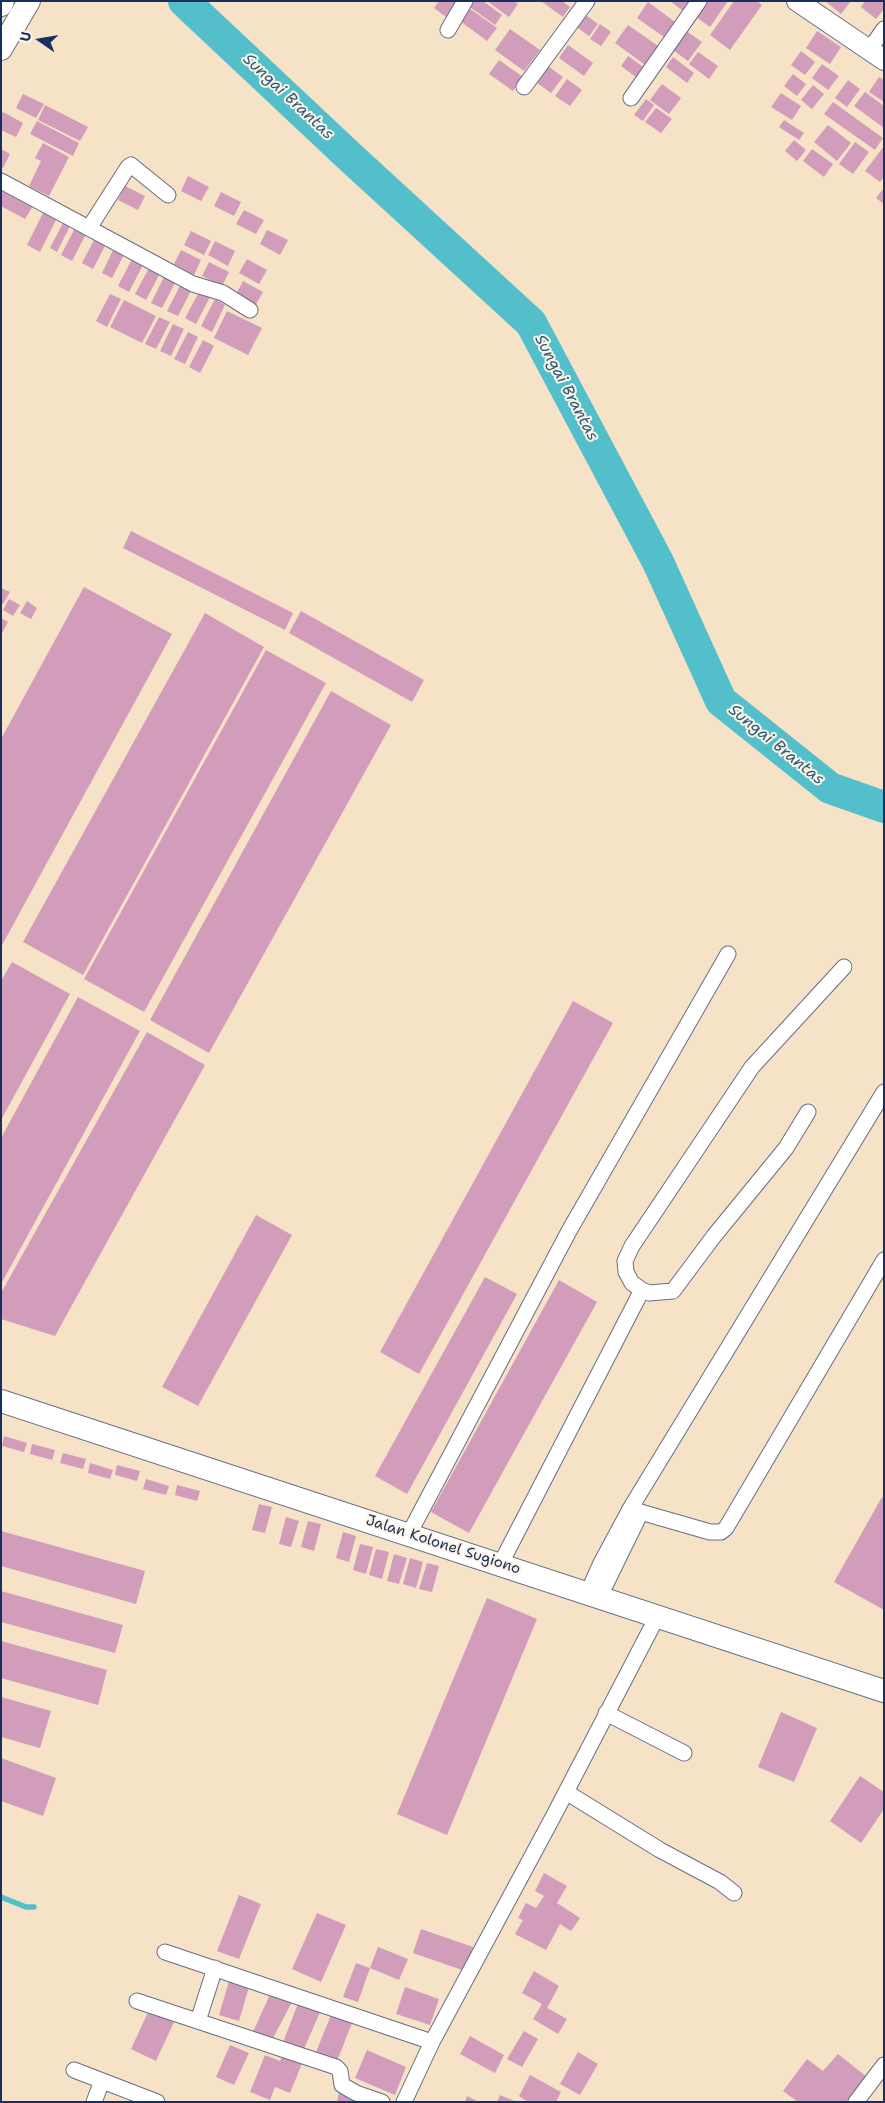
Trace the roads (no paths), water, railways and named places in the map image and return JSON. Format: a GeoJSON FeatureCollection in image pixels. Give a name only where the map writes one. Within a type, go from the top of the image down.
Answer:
{"type":"FeatureCollection","features":[{"type":"Feature","properties":{"kind":"main road"},"geometry":{"type":"LineString","coordinates":[[1,5],[3,1]]}},
{"type":"Feature","properties":{"kind":"main road"},"geometry":{"type":"LineString","coordinates":[[1,48],[29,1]]}},
{"type":"Feature","properties":{"kind":"main road"},"geometry":{"type":"LineString","coordinates":[[797,1],[876,55]]}},
{"type":"Feature","properties":{"kind":"main road","name":"Jalan Kolonel Sugiono"},"geometry":{"type":"LineString","coordinates":[[1,1401],[658,1615],[884,1691]]}},
{"type":"Feature","properties":{"kind":"street"},"geometry":{"type":"LineString","coordinates":[[448,30],[465,1]]}},
{"type":"Feature","properties":{"kind":"street"},"geometry":{"type":"LineString","coordinates":[[524,87],[588,1]]}},
{"type":"Feature","properties":{"kind":"street"},"geometry":{"type":"LineString","coordinates":[[631,98],[698,1]]}},
{"type":"Feature","properties":{"kind":"street"},"geometry":{"type":"LineString","coordinates":[[876,55],[884,29]]}},
{"type":"Feature","properties":{"kind":"street"},"geometry":{"type":"LineString","coordinates":[[89,228],[131,165],[168,195]]}},
{"type":"Feature","properties":{"kind":"street"},"geometry":{"type":"LineString","coordinates":[[1,181],[192,284],[223,294],[250,310]]}},
{"type":"Feature","properties":{"kind":"street"},"geometry":{"type":"LineString","coordinates":[[409,1534],[569,1230],[728,954]]}},
{"type":"Feature","properties":{"kind":"street"},"geometry":{"type":"LineString","coordinates":[[808,1112],[786,1148],[714,1236],[674,1291],[650,1293],[632,1283],[626,1272],[625,1261],[632,1246],[752,1066],[844,967]]}},
{"type":"Feature","properties":{"kind":"street"},"geometry":{"type":"LineString","coordinates":[[594,1594],[636,1510],[884,1092]]}},
{"type":"Feature","properties":{"kind":"street"},"geometry":{"type":"LineString","coordinates":[[636,1510],[710,1532],[721,1532],[726,1528],[884,1260]]}},
{"type":"Feature","properties":{"kind":"street"},"geometry":{"type":"LineString","coordinates":[[500,1565],[642,1290]]}},
{"type":"Feature","properties":{"kind":"street"},"geometry":{"type":"LineString","coordinates":[[404,2102],[432,2042],[658,1615]]}},
{"type":"Feature","properties":{"kind":"street"},"geometry":{"type":"LineString","coordinates":[[606,1713],[684,1753]]}},
{"type":"Feature","properties":{"kind":"street"},"geometry":{"type":"LineString","coordinates":[[566,1792],[660,1850],[720,1882],[734,1893]]}},
{"type":"Feature","properties":{"kind":"street"},"geometry":{"type":"LineString","coordinates":[[165,1952],[432,2042]]}},
{"type":"Feature","properties":{"kind":"street"},"geometry":{"type":"LineString","coordinates":[[198,2021],[215,1968]]}},
{"type":"Feature","properties":{"kind":"street"},"geometry":{"type":"LineString","coordinates":[[137,2001],[336,2066],[340,2071],[342,2085],[356,2093],[382,2102]]}},
{"type":"Feature","properties":{"kind":"street"},"geometry":{"type":"LineString","coordinates":[[861,2100],[884,2065]]}},
{"type":"Feature","properties":{"kind":"street"},"geometry":{"type":"LineString","coordinates":[[74,2070],[157,2102]]}},
{"type":"Feature","properties":{"kind":"street"},"geometry":{"type":"LineString","coordinates":[[94,2102],[102,2081]]}},
{"type":"Feature","properties":{"kind":"waterway","name":"Sungai Brantas"},"geometry":{"type":"LineString","coordinates":[[184,1],[531,323],[658,562],[721,701],[830,788],[884,807]]}},
{"type":"Feature","properties":{"kind":"waterway"},"geometry":{"type":"LineString","coordinates":[[1,1897],[26,1907],[34,1907]]}}]}
